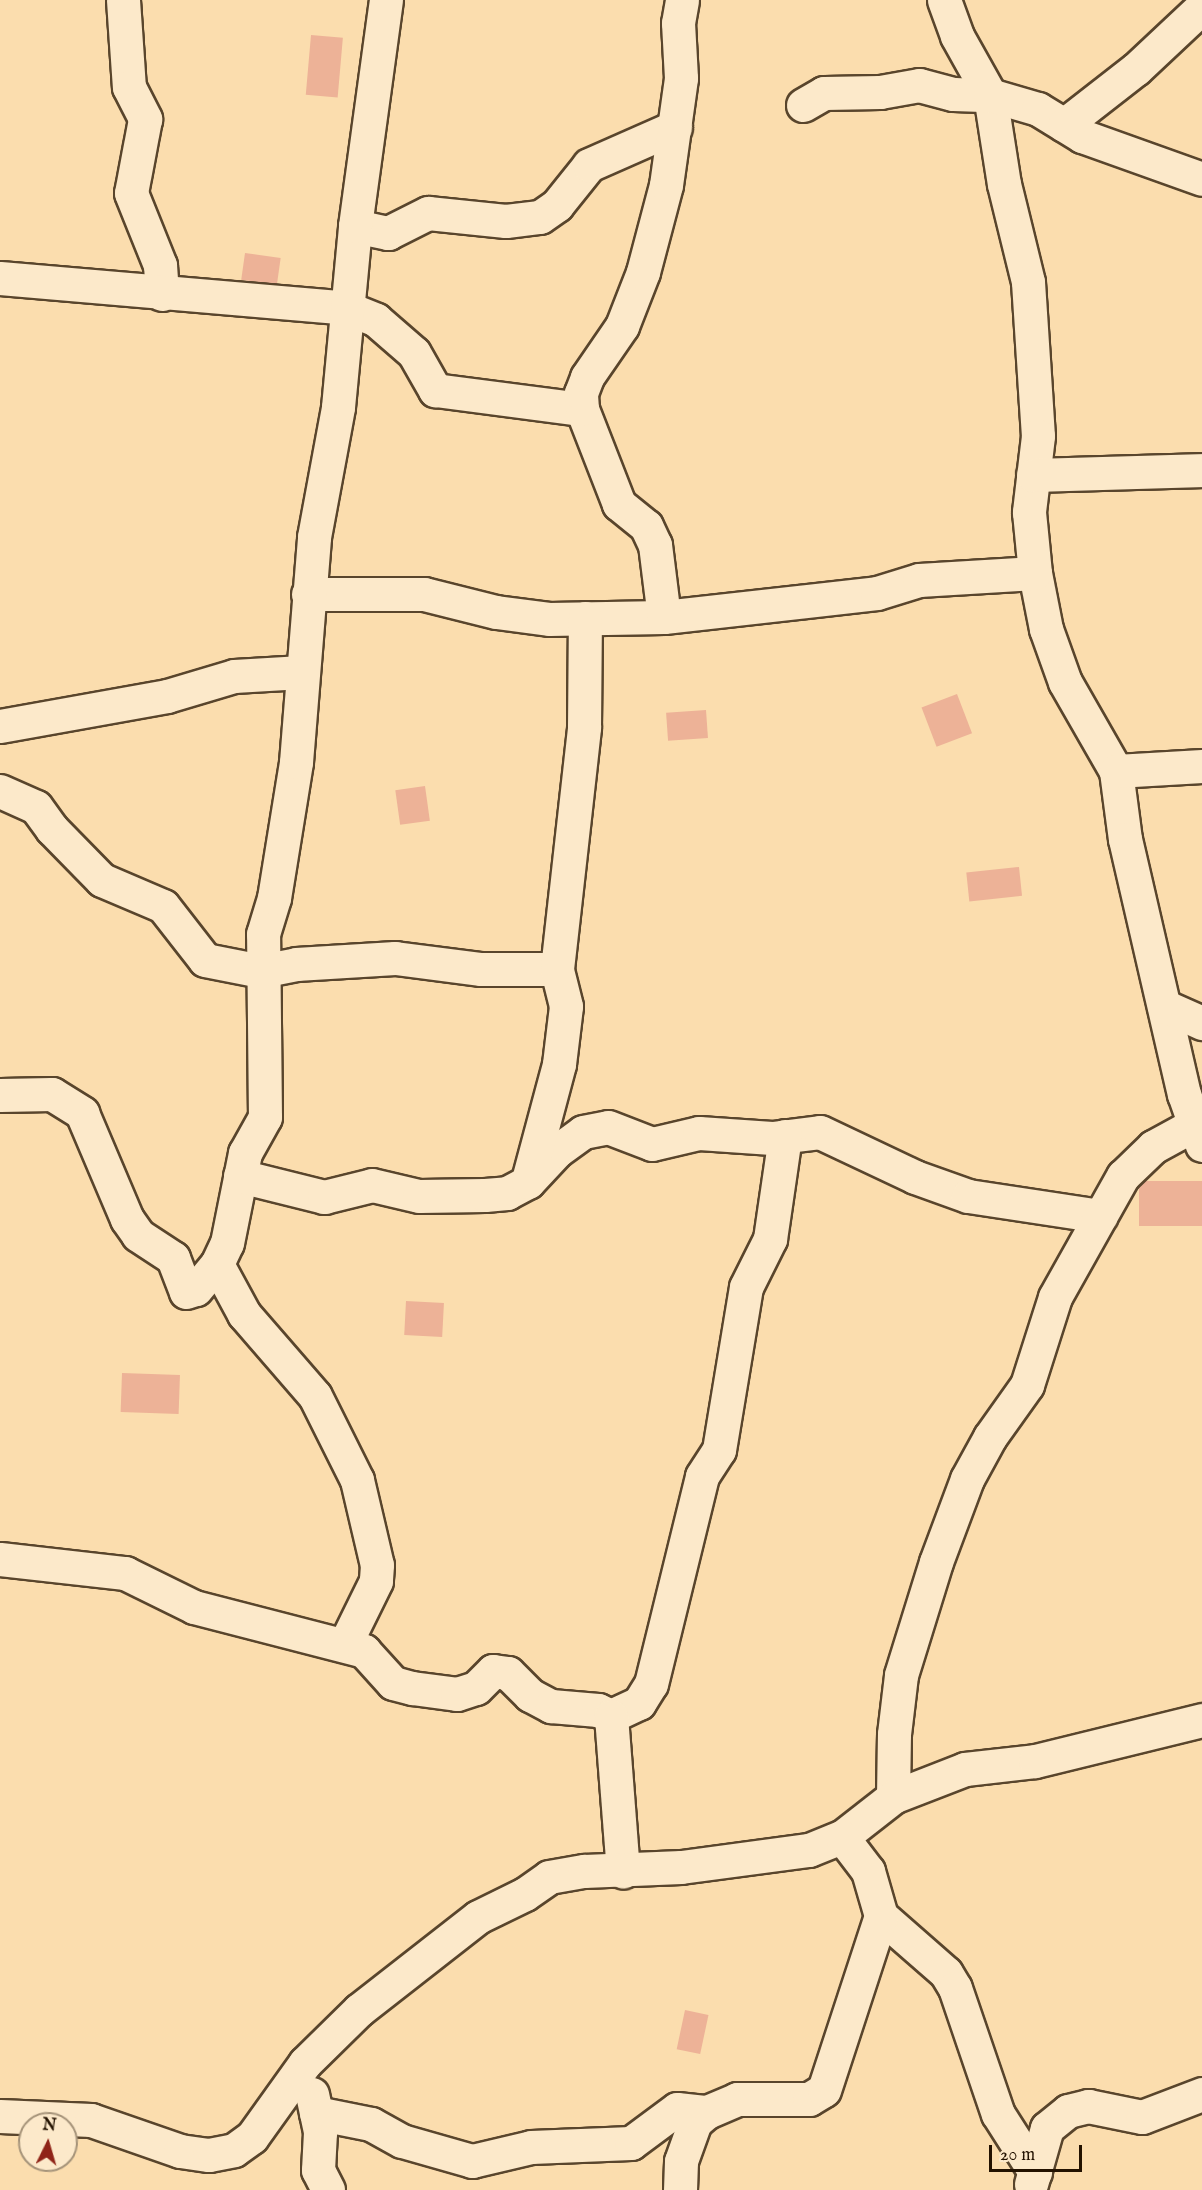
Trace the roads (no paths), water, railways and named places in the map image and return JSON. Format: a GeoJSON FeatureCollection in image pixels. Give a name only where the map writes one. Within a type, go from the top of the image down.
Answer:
{"type":"FeatureCollection","features":[{"type":"Feature","properties":{"kind":"street"},"geometry":{"type":"LineString","coordinates":[[123,0],[129,87],[146,119],[131,193],[160,265],[162,294]]}},
{"type":"Feature","properties":{"kind":"street"},"geometry":{"type":"LineString","coordinates":[[0,1095],[52,1094],[82,1113],[127,1219],[138,1235],[173,1258],[186,1292],[196,1289],[217,1264],[227,1243],[244,1153],[265,1117],[261,971],[263,934],[274,898],[296,762],[302,672],[309,630],[308,594],[314,537],[338,407],[355,226],[387,0]]}},
{"type":"Feature","properties":{"kind":"street"},"geometry":{"type":"LineString","coordinates":[[664,617],[655,545],[646,526],[619,504],[582,409],[587,377],[622,326],[643,272],[666,185],[681,78],[678,23],[681,0]]}},
{"type":"Feature","properties":{"kind":"street"},"geometry":{"type":"LineString","coordinates":[[893,1797],[901,1675],[936,1562],[967,1479],[984,1446],[1027,1385],[1055,1297],[1123,1176],[1153,1147],[1196,1112],[1164,1006],[1125,839],[1116,771],[1065,682],[1046,629],[1035,573],[1029,512],[1038,436],[1028,282],[1004,184],[990,95],[957,36],[944,0]]}},
{"type":"Feature","properties":{"kind":"street"},"geometry":{"type":"LineString","coordinates":[[957,36],[967,0]]}},
{"type":"Feature","properties":{"kind":"street"},"geometry":{"type":"LineString","coordinates":[[1064,125],[1136,69],[1202,7]]}},
{"type":"Feature","properties":{"kind":"street"},"geometry":{"type":"LineString","coordinates":[[803,105],[824,93],[880,92],[919,85],[953,94],[990,95],[1038,109],[1064,125],[1115,149],[1202,180]]}},
{"type":"Feature","properties":{"kind":"street"},"geometry":{"type":"LineString","coordinates":[[355,226],[387,233],[428,213],[506,221],[540,217],[557,205],[588,165],[675,127]]}},
{"type":"Feature","properties":{"kind":"street"},"geometry":{"type":"LineString","coordinates":[[0,278],[162,294],[347,308],[376,320],[414,353],[435,390],[582,409]]}},
{"type":"Feature","properties":{"kind":"street"},"geometry":{"type":"LineString","coordinates":[[1033,475],[1202,470]]}},
{"type":"Feature","properties":{"kind":"street"},"geometry":{"type":"LineString","coordinates":[[308,594],[424,594],[496,612],[549,619],[664,617],[877,592],[919,580],[1035,573]]}},
{"type":"Feature","properties":{"kind":"street"},"geometry":{"type":"LineString","coordinates":[[528,1182],[559,1064],[566,1006],[557,969],[584,727],[585,618]]}},
{"type":"Feature","properties":{"kind":"street"},"geometry":{"type":"LineString","coordinates":[[0,726],[167,696],[234,676],[302,672]]}},
{"type":"Feature","properties":{"kind":"street"},"geometry":{"type":"LineString","coordinates":[[1116,771],[1202,766]]}},
{"type":"Feature","properties":{"kind":"street"},"geometry":{"type":"LineString","coordinates":[[0,791],[36,807],[52,829],[102,880],[163,906],[205,960],[261,971],[325,961],[395,958],[481,969],[557,969]]}},
{"type":"Feature","properties":{"kind":"street"},"geometry":{"type":"LineString","coordinates":[[1164,1006],[1202,1023]]}},
{"type":"Feature","properties":{"kind":"street"},"geometry":{"type":"LineString","coordinates":[[240,1176],[324,1197],[372,1185],[419,1196],[496,1194],[507,1193],[528,1182],[557,1151],[583,1132],[608,1127],[652,1144],[699,1133],[785,1137],[820,1132],[915,1178],[968,1196],[1100,1216]]}},
{"type":"Feature","properties":{"kind":"street"},"geometry":{"type":"LineString","coordinates":[[0,1559],[125,1573],[194,1607],[345,1644],[364,1651],[393,1683],[412,1688],[457,1694],[476,1688],[493,1671],[508,1673],[530,1695],[551,1707],[598,1710],[611,1716],[639,1703],[651,1684],[702,1476],[719,1450],[746,1287],[770,1239],[785,1137]]}},
{"type":"Feature","properties":{"kind":"street"},"geometry":{"type":"LineString","coordinates":[[217,1264],[244,1314],[315,1396],[357,1480],[377,1573],[345,1644]]}},
{"type":"Feature","properties":{"kind":"street"},"geometry":{"type":"LineString","coordinates":[[611,1716],[622,1872]]}},
{"type":"Feature","properties":{"kind":"street"},"geometry":{"type":"LineString","coordinates":[[0,2116],[91,2120],[180,2151],[209,2155],[234,2150],[252,2137],[305,2063],[359,2010],[478,1917],[525,1894],[549,1877],[584,1871],[622,1872],[752,1859],[809,1850],[842,1837],[893,1797],[965,1769],[1035,1761],[1202,1720]]}},
{"type":"Feature","properties":{"kind":"street"},"geometry":{"type":"LineString","coordinates":[[842,1837],[868,1871],[881,1916],[946,1973],[955,1988],[994,2103],[1032,2181]]}},
{"type":"Feature","properties":{"kind":"street"},"geometry":{"type":"LineString","coordinates":[[680,2190],[681,2161],[695,2122],[707,2112],[737,2099],[809,2099],[824,2090],[881,1916]]}},
{"type":"Feature","properties":{"kind":"street"},"geometry":{"type":"LineString","coordinates":[[305,2063],[320,2132],[318,2170],[328,2190]]}},
{"type":"Feature","properties":{"kind":"street"},"geometry":{"type":"LineString","coordinates":[[1032,2181],[1047,2128],[1068,2111],[1088,2106],[1142,2117],[1202,2094]]}},
{"type":"Feature","properties":{"kind":"street"},"geometry":{"type":"LineString","coordinates":[[316,2113],[371,2124],[402,2142],[472,2161],[531,2147],[631,2143],[677,2109],[707,2112]]}}]}
